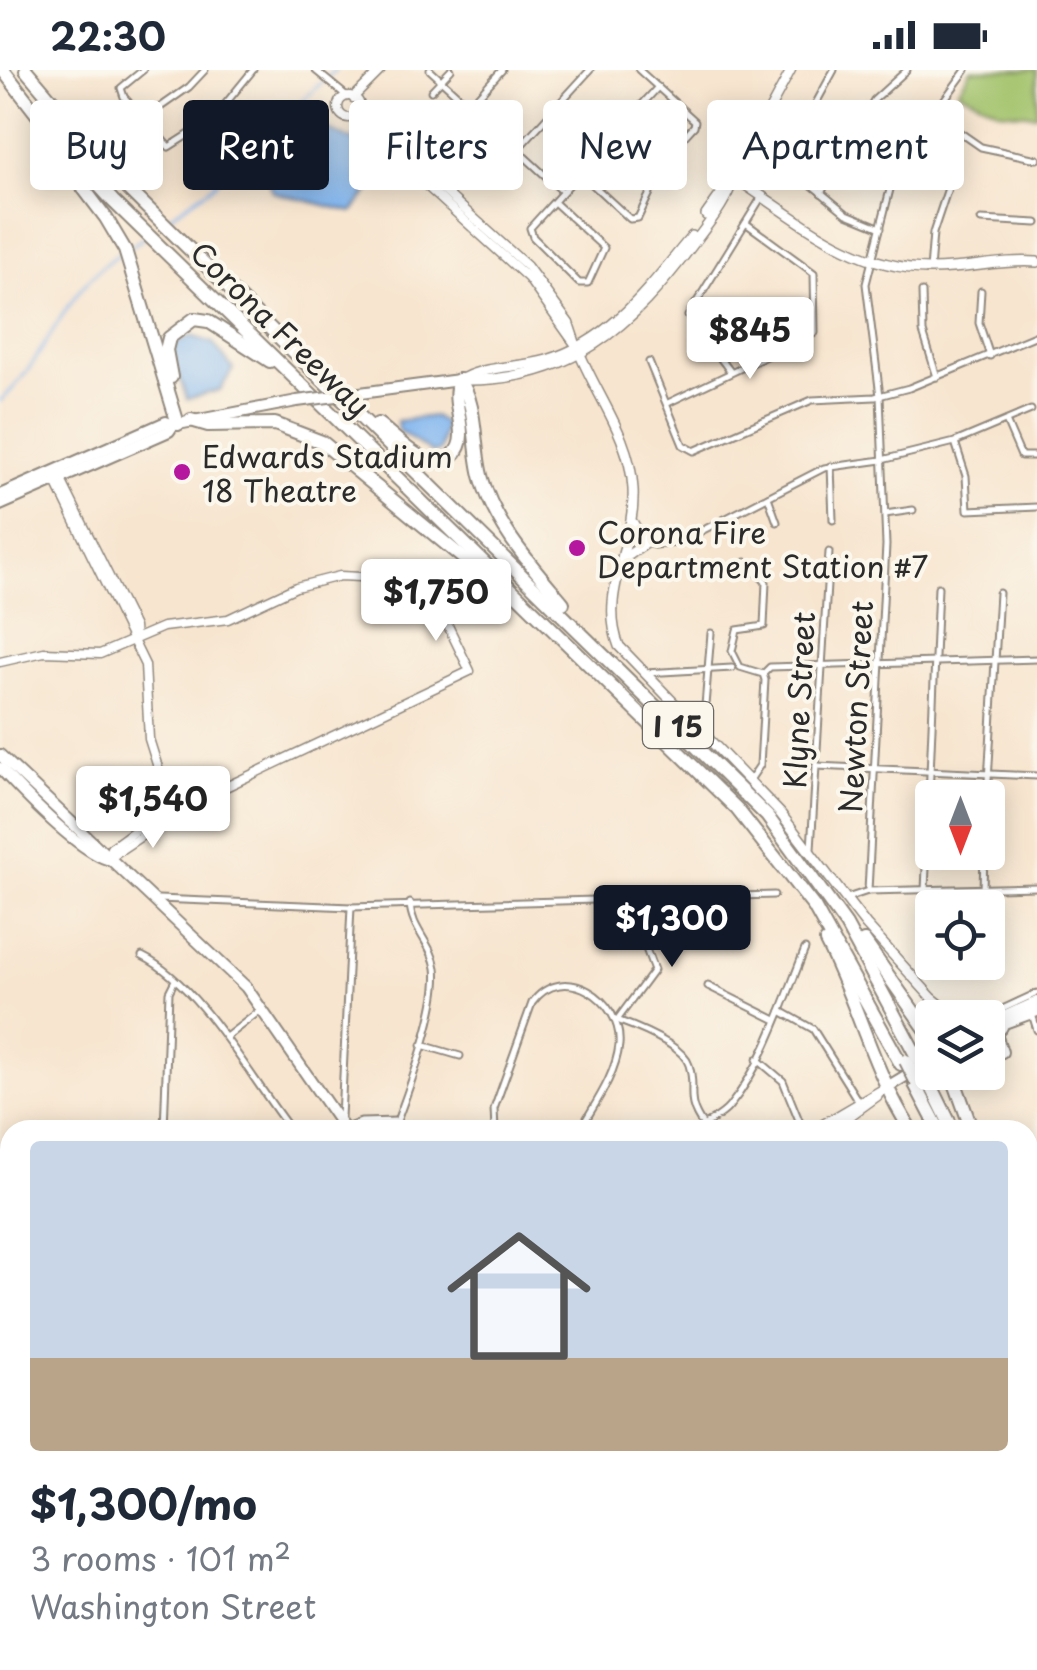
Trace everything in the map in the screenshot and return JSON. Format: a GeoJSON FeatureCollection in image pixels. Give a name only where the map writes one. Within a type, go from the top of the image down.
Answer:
{"type":"FeatureCollection","features":[{"type":"Feature","properties":{"kind":"highway","name":"Corona Freeway"},"geometry":{"type":"LineString","coordinates":[[26,70],[87,146],[154,215],[738,784],[811,872],[876,976],[907,1060]]}},
{"type":"Feature","properties":{"kind":"highway","name":"Corona Freeway"},"geometry":{"type":"LineString","coordinates":[[6,74],[86,172],[737,809],[826,926],[907,1060],[937,1120]]}},
{"type":"Feature","properties":{"kind":"highway"},"geometry":{"type":"LineString","coordinates":[[6,74],[118,238],[181,423]]}},
{"type":"Feature","properties":{"kind":"highway"},"geometry":{"type":"LineString","coordinates":[[182,266],[218,295],[741,805],[830,920],[907,1060]]}},
{"type":"Feature","properties":{"kind":"highway"},"geometry":{"type":"LineString","coordinates":[[181,423],[166,350],[174,330],[194,320],[208,321],[228,333],[308,390]]}},
{"type":"Feature","properties":{"kind":"highway"},"geometry":{"type":"LineString","coordinates":[[308,365],[420,456],[435,462],[450,457],[460,443],[454,392],[459,380],[466,388],[473,442],[492,505],[508,534],[582,623],[588,636]]}},
{"type":"Feature","properties":{"kind":"highway"},"geometry":{"type":"LineString","coordinates":[[181,423],[275,424],[322,442],[568,644]]}},
{"type":"Feature","properties":{"kind":"highway"},"geometry":{"type":"LineString","coordinates":[[488,540],[770,830],[854,948],[907,1060]]}},
{"type":"Feature","properties":{"kind":"highway"},"geometry":{"type":"LineString","coordinates":[[811,872],[821,878],[915,1013]]}},
{"type":"Feature","properties":{"kind":"highway"},"geometry":{"type":"LineString","coordinates":[[804,894],[853,994],[884,1089],[904,1120]]}},
{"type":"Feature","properties":{"kind":"highway"},"geometry":{"type":"LineString","coordinates":[[958,1090],[968,1120]]}},
{"type":"Feature","properties":{"kind":"main road"},"geometry":{"type":"LineString","coordinates":[[0,495],[56,477],[181,423],[297,401],[538,371],[579,351],[621,319],[695,232],[724,190]]}},
{"type":"Feature","properties":{"kind":"main road"},"geometry":{"type":"LineString","coordinates":[[754,190],[826,240],[872,261],[930,270],[1037,262]]}},
{"type":"Feature","properties":{"kind":"main road"},"geometry":{"type":"LineString","coordinates":[[579,351],[616,422],[627,454],[630,540],[612,590],[613,625],[619,646],[641,673],[750,780],[934,1000]]}},
{"type":"Feature","properties":{"kind":"main road"},"geometry":{"type":"LineString","coordinates":[[0,505],[56,477]]}},
{"type":"Feature","properties":{"kind":"main road"},"geometry":{"type":"LineString","coordinates":[[626,557],[646,544],[632,520]]}},
{"type":"Feature","properties":{"kind":"main road"},"geometry":{"type":"LineString","coordinates":[[0,755],[107,859],[204,945],[264,1008],[339,1120]]}},
{"type":"Feature","properties":{"kind":"main road"},"geometry":{"type":"LineString","coordinates":[[0,768],[95,855],[107,859]]}},
{"type":"Feature","properties":{"kind":"main road"},"geometry":{"type":"LineString","coordinates":[[1005,1025],[1035,1006]]}},
{"type":"Feature","properties":{"kind":"main road"},"geometry":{"type":"LineString","coordinates":[[1005,1017],[1035,1006]]}},
{"type":"Feature","properties":{"kind":"main road"},"geometry":{"type":"LineString","coordinates":[[843,1120],[915,1070]]}},
{"type":"Feature","properties":{"kind":"main road"},"geometry":{"type":"LineString","coordinates":[[829,1120],[858,1100],[884,1089]]}},
{"type":"Feature","properties":{"kind":"street"},"geometry":{"type":"LineString","coordinates":[[129,100],[121,88],[143,70]]}},
{"type":"Feature","properties":{"kind":"street"},"geometry":{"type":"LineString","coordinates":[[163,105],[205,70]]}},
{"type":"Feature","properties":{"kind":"street"},"geometry":{"type":"LineString","coordinates":[[163,140],[169,146],[212,119],[253,70]]}},
{"type":"Feature","properties":{"kind":"street"},"geometry":{"type":"LineString","coordinates":[[316,70],[349,102]]}},
{"type":"Feature","properties":{"kind":"street"},"geometry":{"type":"LineString","coordinates":[[349,113],[341,115],[347,99],[382,70]]}},
{"type":"Feature","properties":{"kind":"street"},"geometry":{"type":"LineString","coordinates":[[430,70],[463,100]]}},
{"type":"Feature","properties":{"kind":"street"},"geometry":{"type":"LineString","coordinates":[[431,92],[451,70]]}},
{"type":"Feature","properties":{"kind":"street"},"geometry":{"type":"LineString","coordinates":[[474,100],[502,70]]}},
{"type":"Feature","properties":{"kind":"street"},"geometry":{"type":"LineString","coordinates":[[523,143],[590,70]]}},
{"type":"Feature","properties":{"kind":"street"},"geometry":{"type":"LineString","coordinates":[[638,70],[672,100]]}},
{"type":"Feature","properties":{"kind":"street"},"geometry":{"type":"LineString","coordinates":[[775,100],[791,70]]}},
{"type":"Feature","properties":{"kind":"street"},"geometry":{"type":"LineString","coordinates":[[834,70],[784,162],[848,214],[881,228]]}},
{"type":"Feature","properties":{"kind":"street","name":"Newton Street"},"geometry":{"type":"LineString","coordinates":[[945,100],[966,70]]}},
{"type":"Feature","properties":{"kind":"street"},"geometry":{"type":"LineString","coordinates":[[821,193],[874,100],[904,71]]}},
{"type":"Feature","properties":{"kind":"street"},"geometry":{"type":"LineString","coordinates":[[362,100],[369,84]]}},
{"type":"Feature","properties":{"kind":"street"},"geometry":{"type":"LineString","coordinates":[[646,100],[658,87]]}},
{"type":"Feature","properties":{"kind":"street"},"geometry":{"type":"LineString","coordinates":[[687,114],[695,121],[687,133]]}},
{"type":"Feature","properties":{"kind":"street"},"geometry":{"type":"LineString","coordinates":[[964,135],[981,147],[1037,159]]}},
{"type":"Feature","properties":{"kind":"street"},"geometry":{"type":"LineString","coordinates":[[523,155],[562,191],[530,228],[533,237],[585,284],[605,252],[554,202]]}},
{"type":"Feature","properties":{"kind":"street"},"geometry":{"type":"LineString","coordinates":[[437,190],[528,278],[579,351]]}},
{"type":"Feature","properties":{"kind":"street"},"geometry":{"type":"LineString","coordinates":[[443,190],[527,266],[570,323],[579,351]]}},
{"type":"Feature","properties":{"kind":"street"},"geometry":{"type":"LineString","coordinates":[[598,190],[630,219],[638,218],[649,190]]}},
{"type":"Feature","properties":{"kind":"street","name":"Newton Street"},"geometry":{"type":"LineString","coordinates":[[868,891],[885,514],[880,396],[865,304],[890,190]]}},
{"type":"Feature","properties":{"kind":"street"},"geometry":{"type":"LineString","coordinates":[[930,270],[933,232],[947,190]]}},
{"type":"Feature","properties":{"kind":"street"},"geometry":{"type":"LineString","coordinates":[[730,372],[688,316],[763,196]]}},
{"type":"Feature","properties":{"kind":"street"},"geometry":{"type":"LineString","coordinates":[[981,220],[1037,223]]}},
{"type":"Feature","properties":{"kind":"street"},"geometry":{"type":"LineString","coordinates":[[668,404],[815,333],[814,273],[746,224]]}},
{"type":"Feature","properties":{"kind":"street"},"geometry":{"type":"LineString","coordinates":[[981,291],[979,323],[990,356]]}},
{"type":"Feature","properties":{"kind":"street"},"geometry":{"type":"LineString","coordinates":[[922,292],[923,332],[938,377]]}},
{"type":"Feature","properties":{"kind":"street"},"geometry":{"type":"LineString","coordinates":[[758,308],[774,350]]}},
{"type":"Feature","properties":{"kind":"street"},"geometry":{"type":"LineString","coordinates":[[649,362],[688,450],[812,400],[880,396],[938,377],[1037,335]]}},
{"type":"Feature","properties":{"kind":"street"},"geometry":{"type":"LineString","coordinates":[[630,540],[678,543],[831,466],[882,460],[955,442],[1031,410]]}},
{"type":"Feature","properties":{"kind":"street"},"geometry":{"type":"LineString","coordinates":[[1006,422],[1020,456],[1037,456]]}},
{"type":"Feature","properties":{"kind":"street"},"geometry":{"type":"LineString","coordinates":[[955,442],[966,476],[968,510],[1037,507]]}},
{"type":"Feature","properties":{"kind":"street"},"geometry":{"type":"LineString","coordinates":[[831,466],[833,520]]}},
{"type":"Feature","properties":{"kind":"street"},"geometry":{"type":"LineString","coordinates":[[56,477],[133,625],[148,680],[147,721],[155,769],[173,815]]}},
{"type":"Feature","properties":{"kind":"street"},"geometry":{"type":"LineString","coordinates":[[768,496],[777,522]]}},
{"type":"Feature","properties":{"kind":"street"},"geometry":{"type":"LineString","coordinates":[[885,514],[913,510]]}},
{"type":"Feature","properties":{"kind":"street","name":"Klyne Street"},"geometry":{"type":"LineString","coordinates":[[810,852],[829,552]]}},
{"type":"Feature","properties":{"kind":"street"},"geometry":{"type":"LineString","coordinates":[[746,562],[766,582],[766,616],[764,626],[737,630],[732,651],[740,667],[762,674]]}},
{"type":"Feature","properties":{"kind":"street"},"geometry":{"type":"LineString","coordinates":[[0,662],[44,652],[100,654],[167,626],[228,619],[318,580],[351,574],[386,576],[416,584],[432,596],[470,670],[122,839],[107,859]]}},
{"type":"Feature","properties":{"kind":"street"},"geometry":{"type":"LineString","coordinates":[[925,890],[938,587]]}},
{"type":"Feature","properties":{"kind":"street"},"geometry":{"type":"LineString","coordinates":[[988,780],[998,593]]}},
{"type":"Feature","properties":{"kind":"street"},"geometry":{"type":"LineString","coordinates":[[703,733],[710,633]]}},
{"type":"Feature","properties":{"kind":"street"},"geometry":{"type":"LineString","coordinates":[[750,780],[760,761],[762,674],[770,667],[1037,658]]}},
{"type":"Feature","properties":{"kind":"street"},"geometry":{"type":"LineString","coordinates":[[641,673],[732,668]]}},
{"type":"Feature","properties":{"kind":"street"},"geometry":{"type":"LineString","coordinates":[[816,766],[1037,776]]}},
{"type":"Feature","properties":{"kind":"street"},"geometry":{"type":"LineString","coordinates":[[983,870],[982,890],[1037,887]]}},
{"type":"Feature","properties":{"kind":"street"},"geometry":{"type":"LineString","coordinates":[[846,899],[868,891],[915,890]]}},
{"type":"Feature","properties":{"kind":"street"},"geometry":{"type":"LineString","coordinates":[[150,899],[350,906],[774,895]]}},
{"type":"Feature","properties":{"kind":"street"},"geometry":{"type":"LineString","coordinates":[[585,1120],[616,1060],[617,1020],[654,970],[640,933],[638,897]]}},
{"type":"Feature","properties":{"kind":"street"},"geometry":{"type":"LineString","coordinates":[[397,1120],[422,1045],[436,964],[413,922],[410,902]]}},
{"type":"Feature","properties":{"kind":"street"},"geometry":{"type":"LineString","coordinates":[[344,1120],[350,906]]}},
{"type":"Feature","properties":{"kind":"street"},"geometry":{"type":"LineString","coordinates":[[715,1120],[728,1108],[756,1059],[805,949]]}},
{"type":"Feature","properties":{"kind":"street"},"geometry":{"type":"LineString","coordinates":[[142,956],[174,982],[226,1037],[283,1120]]}},
{"type":"Feature","properties":{"kind":"street"},"geometry":{"type":"LineString","coordinates":[[164,1120],[170,992],[174,982]]}},
{"type":"Feature","properties":{"kind":"street"},"geometry":{"type":"LineString","coordinates":[[494,1120],[494,1109],[540,992],[557,983],[578,986],[602,999],[617,1020],[682,1053],[690,1066],[690,1107],[697,1120]]}},
{"type":"Feature","properties":{"kind":"street"},"geometry":{"type":"LineString","coordinates":[[708,986],[776,1020]]}},
{"type":"Feature","properties":{"kind":"street"},"geometry":{"type":"LineString","coordinates":[[1005,1010],[1035,1006],[1037,1030]]}},
{"type":"Feature","properties":{"kind":"street"},"geometry":{"type":"LineString","coordinates":[[226,1037],[264,1008]]}},
{"type":"Feature","properties":{"kind":"street"},"geometry":{"type":"LineString","coordinates":[[780,1011],[813,1028],[858,1100]]}},
{"type":"Feature","properties":{"kind":"street"},"geometry":{"type":"LineString","coordinates":[[422,1045],[460,1056]]}},
{"type":"Feature","properties":{"kind":"street"},"geometry":{"type":"LineString","coordinates":[[756,1059],[783,1081],[799,1120]]}},
{"type":"Feature","properties":{"kind":"green space"},"geometry":{"type":"Polygon","coordinates":[[[971,70],[1037,70],[1037,115],[1000,111],[958,91],[971,70]]]}},
{"type":"Feature","properties":{"kind":"water"},"geometry":{"type":"Polygon","coordinates":[[[329,130],[349,139],[349,190],[370,190],[352,212],[273,192],[329,190],[329,130]]]}},
{"type":"Feature","properties":{"kind":"water"},"geometry":{"type":"Polygon","coordinates":[[[191,336],[213,343],[233,369],[220,390],[187,399],[173,359],[175,344],[191,336]]]}},
{"type":"Feature","properties":{"kind":"water"},"geometry":{"type":"Polygon","coordinates":[[[434,416],[445,424],[440,451],[432,453],[398,430],[397,421],[434,416]]]}},
{"type":"Feature","properties":{"kind":"waterway"},"geometry":{"type":"LineString","coordinates":[[164,220],[209,189],[335,70]]}},
{"type":"Feature","properties":{"kind":"waterway"},"geometry":{"type":"LineString","coordinates":[[129,248],[143,238]]}},
{"type":"Feature","properties":{"kind":"waterway"},"geometry":{"type":"LineString","coordinates":[[0,401],[31,365],[84,285],[122,252]]}},
{"type":"Feature","properties":{"kind":"place","name":"Edwards Stadium 18 Theatre"},"geometry":{"type":"Point","coordinates":[182,472]}},
{"type":"Feature","properties":{"kind":"place","name":"Corona Fire Department Station #7"},"geometry":{"type":"Point","coordinates":[577,548]}}]}
